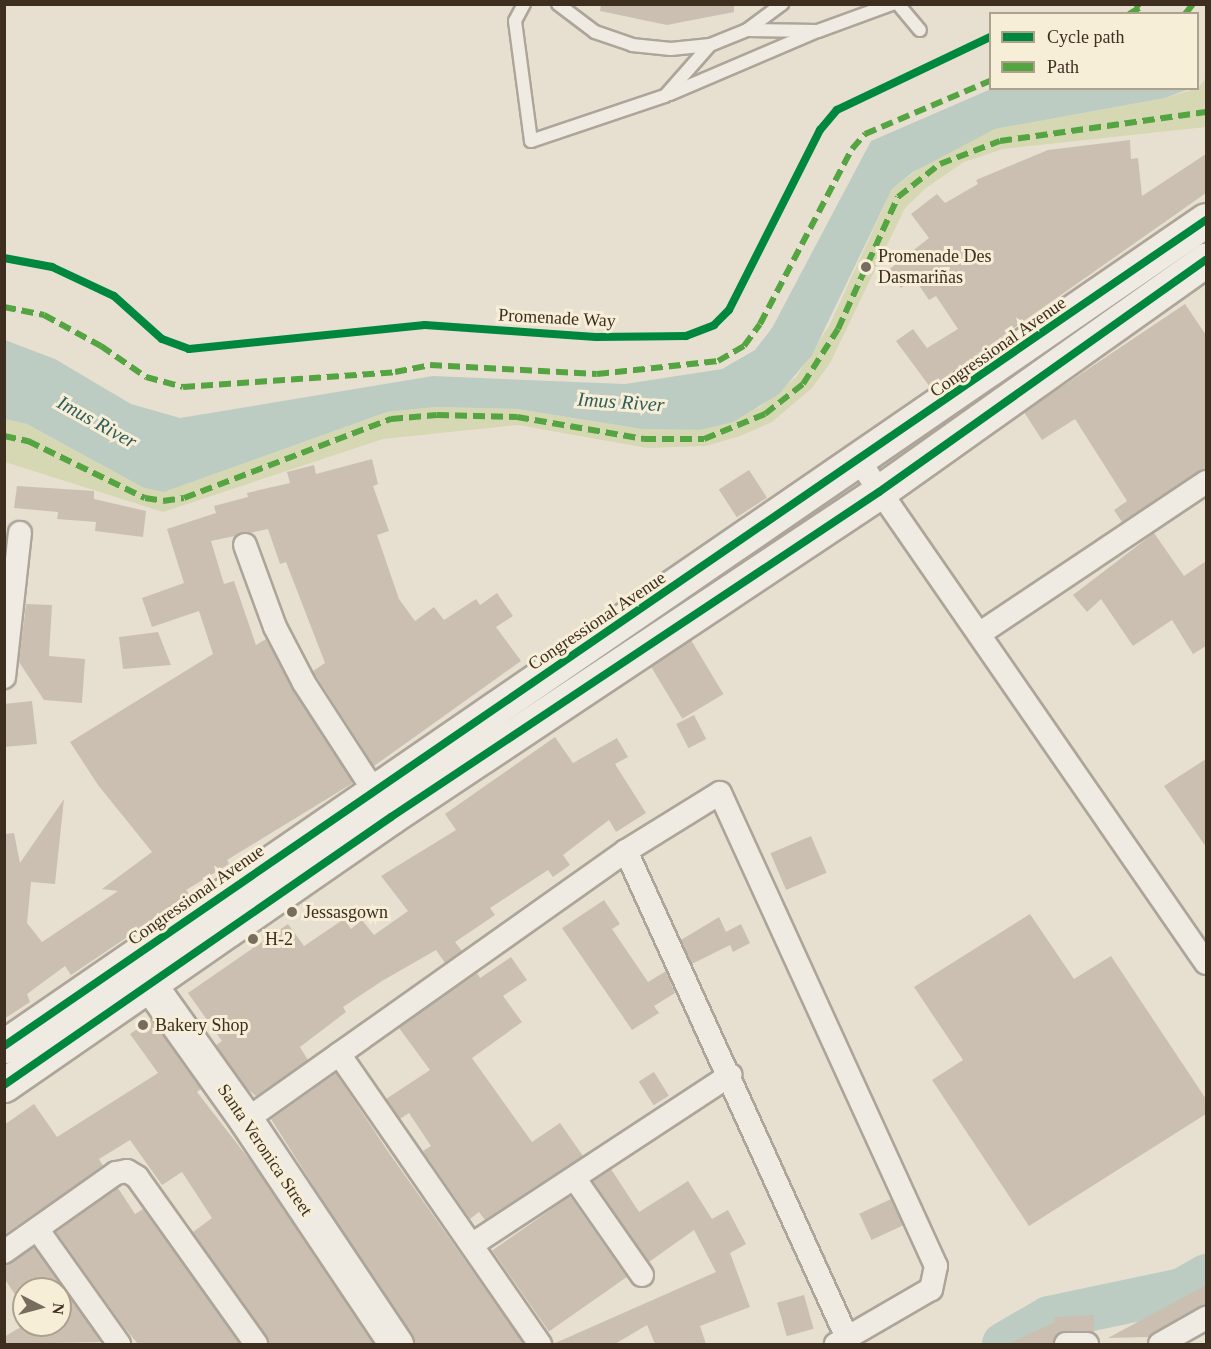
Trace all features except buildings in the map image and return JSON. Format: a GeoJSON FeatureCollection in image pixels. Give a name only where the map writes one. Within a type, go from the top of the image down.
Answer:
{"type":"FeatureCollection","features":[{"type":"Feature","properties":{"kind":"main road","name":"Congressional Avenue"},"geometry":{"type":"LineString","coordinates":[[4,1085],[149,986],[382,804],[859,461],[1206,220]]}},
{"type":"Feature","properties":{"kind":"main road","name":"Congressional Avenue"},"geometry":{"type":"LineString","coordinates":[[4,1046],[131,958],[382,804],[879,492],[1206,260]]}},
{"type":"Feature","properties":{"kind":"main road","name":"Santa Veronica Street"},"geometry":{"type":"LineString","coordinates":[[131,958],[246,1120],[396,1344]]}},
{"type":"Feature","properties":{"kind":"street"},"geometry":{"type":"LineString","coordinates":[[859,461],[1206,963]]}},
{"type":"Feature","properties":{"kind":"street"},"geometry":{"type":"LineString","coordinates":[[979,634],[1206,482]]}},
{"type":"Feature","properties":{"kind":"street"},"geometry":{"type":"LineString","coordinates":[[4,677],[20,533]]}},
{"type":"Feature","properties":{"kind":"street"},"geometry":{"type":"LineString","coordinates":[[245,545],[274,627],[382,804]]}},
{"type":"Feature","properties":{"kind":"street"},"geometry":{"type":"LineString","coordinates":[[246,1120],[626,851],[713,794],[726,796],[936,1266],[931,1288],[842,1342],[730,1075],[626,851]]}},
{"type":"Feature","properties":{"kind":"street"},"geometry":{"type":"LineString","coordinates":[[339,1054],[473,1244],[540,1344]]}},
{"type":"Feature","properties":{"kind":"street"},"geometry":{"type":"LineString","coordinates":[[473,1244],[730,1075]]}},
{"type":"Feature","properties":{"kind":"street"},"geometry":{"type":"LineString","coordinates":[[4,1252],[116,1173],[127,1171],[137,1177],[256,1344]]}},
{"type":"Feature","properties":{"kind":"street"},"geometry":{"type":"LineString","coordinates":[[575,1179],[642,1275]]}},
{"type":"Feature","properties":{"kind":"street"},"geometry":{"type":"LineString","coordinates":[[38,1230],[119,1344]]}},
{"type":"Feature","properties":{"kind":"street"},"geometry":{"type":"LineString","coordinates":[[1160,1344],[1206,1318]]}},
{"type":"Feature","properties":{"kind":"street"},"geometry":{"type":"LineString","coordinates":[[1066,1344],[1087,1344]]}},
{"type":"Feature","properties":{"kind":"lane"},"geometry":{"type":"LineString","coordinates":[[524,4],[515,21],[531,141],[665,96],[818,31],[892,4]]}},
{"type":"Feature","properties":{"kind":"lane"},"geometry":{"type":"LineString","coordinates":[[558,4],[595,32],[632,45],[671,50],[710,45],[747,30],[782,4]]}},
{"type":"Feature","properties":{"kind":"lane"},"geometry":{"type":"LineString","coordinates":[[898,4],[920,30]]}},
{"type":"Feature","properties":{"kind":"lane"},"geometry":{"type":"LineString","coordinates":[[747,30],[818,31]]}},
{"type":"Feature","properties":{"kind":"lane"},"geometry":{"type":"LineString","coordinates":[[665,96],[710,45]]}},
{"type":"Feature","properties":{"kind":"green space","name":"Promenade Des Dasmariñas"},"geometry":{"type":"Polygon","coordinates":[[[1206,78],[1206,127],[1003,149],[964,162],[926,188],[905,208],[830,363],[812,388],[772,422],[740,436],[706,446],[647,448],[518,425],[383,439],[163,512],[5,462],[5,419],[27,424],[144,488],[164,492],[387,412],[435,407],[517,409],[642,429],[700,430],[760,407],[796,377],[829,326],[892,189],[933,158],[995,129],[1165,98],[1199,90],[1206,78]]]}},
{"type":"Feature","properties":{"kind":"water","name":"Imus River"},"geometry":{"type":"Polygon","coordinates":[[[989,90],[1186,90],[1165,98],[995,129],[913,172],[892,189],[812,355],[779,394],[733,422],[700,430],[642,429],[517,409],[435,407],[387,412],[164,492],[144,488],[27,424],[5,419],[5,340],[55,359],[131,404],[180,418],[433,376],[625,384],[722,369],[755,350],[772,328],[871,141],[989,90]]]}},
{"type":"Feature","properties":{"kind":"pier"},"geometry":{"type":"Polygon","coordinates":[[[1203,4],[1206,5],[1206,55],[1199,47],[1199,12],[1196,12],[1203,4]]]}},
{"type":"Feature","properties":{"kind":"waterway"},"geometry":{"type":"LineString","coordinates":[[1004,1344],[1049,1318],[1182,1290],[1206,1276]]}},
{"type":"Feature","properties":{"kind":"marked path"},"geometry":{"type":"LineString","coordinates":[[1132,12],[1139,8],[1136,4]]}},
{"type":"Feature","properties":{"kind":"marked path"},"geometry":{"type":"LineString","coordinates":[[1187,12],[1193,4]]}},
{"type":"Feature","properties":{"kind":"marked path"},"geometry":{"type":"LineString","coordinates":[[4,307],[44,315],[101,346],[146,377],[183,387],[395,372],[430,365],[597,374],[718,361],[744,346],[760,324],[852,149],[865,134],[989,81]]}},
{"type":"Feature","properties":{"kind":"marked path"},"geometry":{"type":"LineString","coordinates":[[4,436],[28,441],[145,498],[163,501],[184,498],[391,419],[437,415],[517,417],[644,439],[704,439],[765,414],[803,384],[838,329],[898,197],[940,164],[1000,141],[1206,112]]}},
{"type":"Feature","properties":{"kind":"cycle path","name":"Promenade Way"},"geometry":{"type":"LineString","coordinates":[[4,258],[52,267],[114,296],[162,339],[189,349],[425,325],[596,337],[686,336],[714,325],[729,310],[820,130],[837,110],[989,37]]}},
{"type":"Feature","properties":{"kind":"cycle path"},"geometry":{"type":"LineString","coordinates":[[4,1046],[1206,220]]}},
{"type":"Feature","properties":{"kind":"cycle path"},"geometry":{"type":"LineString","coordinates":[[4,1085],[391,817],[879,492],[1206,260]]}},
{"type":"Feature","properties":{"kind":"place","name":"Promenade Des Dasmariñas"},"geometry":{"type":"Point","coordinates":[866,267]}},
{"type":"Feature","properties":{"kind":"place","name":"Jessasgown"},"geometry":{"type":"Point","coordinates":[292,912]}},
{"type":"Feature","properties":{"kind":"place","name":"H-2"},"geometry":{"type":"Point","coordinates":[253,939]}},
{"type":"Feature","properties":{"kind":"place","name":"Bakery Shop"},"geometry":{"type":"Point","coordinates":[143,1025]}}]}
